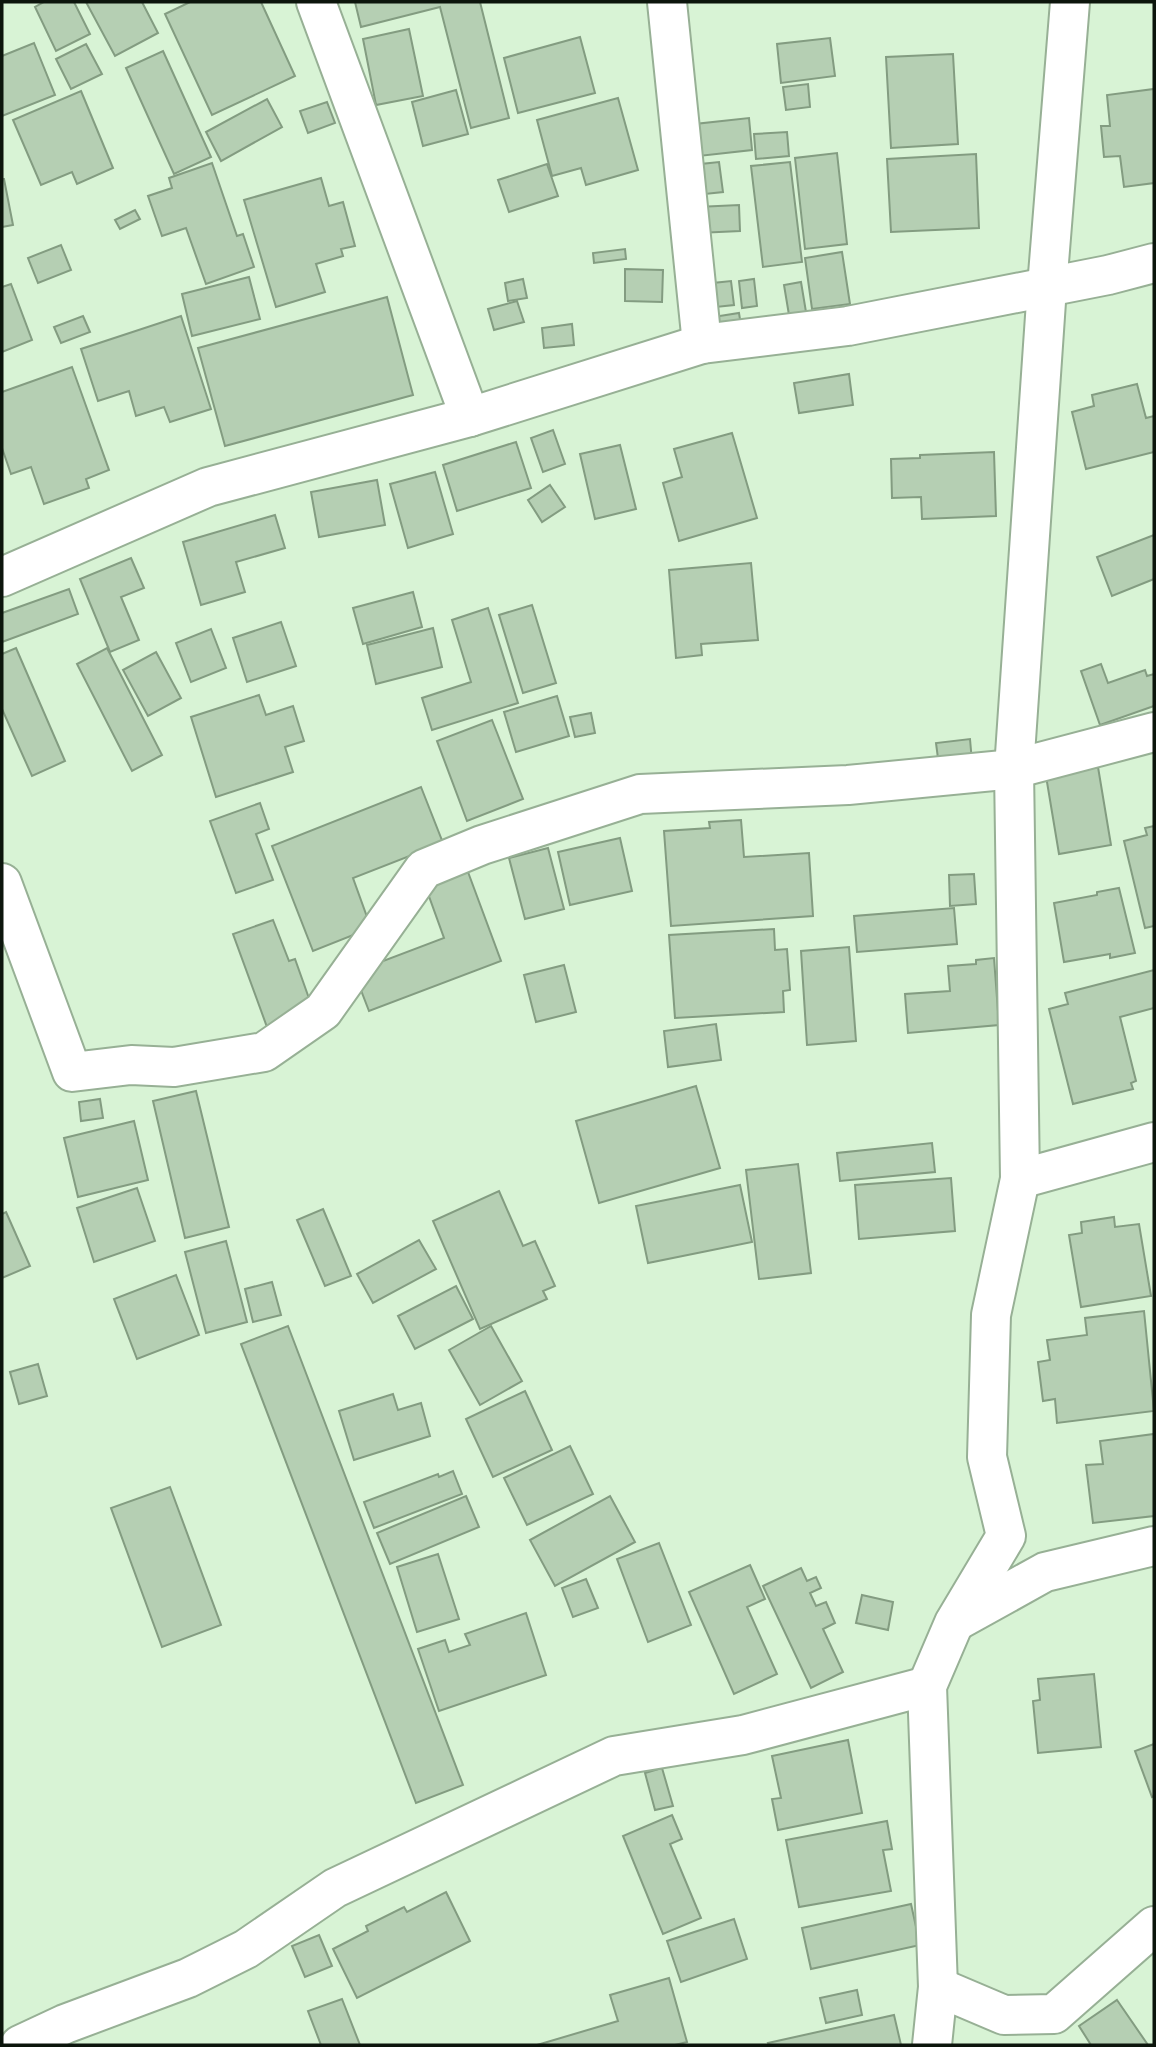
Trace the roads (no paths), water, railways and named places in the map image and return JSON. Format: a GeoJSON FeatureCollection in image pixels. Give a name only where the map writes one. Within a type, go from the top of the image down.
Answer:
{"type":"FeatureCollection","features":[{"type":"Feature","properties":{"kind":"street"},"geometry":{"type":"LineString","coordinates":[[316,2],[470,418]]}},
{"type":"Feature","properties":{"kind":"street"},"geometry":{"type":"LineString","coordinates":[[667,2],[702,344]]}},
{"type":"Feature","properties":{"kind":"street"},"geometry":{"type":"LineString","coordinates":[[932,2045],[938,1987],[927,1686],[954,1623],[1006,1536],[987,1457],[991,1315],[1020,1179],[1014,769],[1047,287],[1070,2]]}},
{"type":"Feature","properties":{"kind":"street"},"geometry":{"type":"LineString","coordinates":[[2,578],[208,487],[470,418],[702,344],[848,326],[1108,275],[1154,263]]}},
{"type":"Feature","properties":{"kind":"street"},"geometry":{"type":"LineString","coordinates":[[2,883],[72,1072],[131,1065],[174,1067],[264,1052],[323,1011],[424,869],[482,845],[640,794],[848,785],[1014,769],[1154,732]]}},
{"type":"Feature","properties":{"kind":"street"},"geometry":{"type":"LineString","coordinates":[[1020,1179],[1154,1142]]}},
{"type":"Feature","properties":{"kind":"street"},"geometry":{"type":"LineString","coordinates":[[954,1623],[1045,1572],[1154,1546]]}},
{"type":"Feature","properties":{"kind":"street"},"geometry":{"type":"LineString","coordinates":[[20,2045],[65,2024],[188,1978],[246,1949],[335,1888],[614,1756],[743,1735],[927,1686]]}},
{"type":"Feature","properties":{"kind":"street"},"geometry":{"type":"LineString","coordinates":[[938,1987],[1004,2015],[1054,2014],[1154,1926]]}}]}
